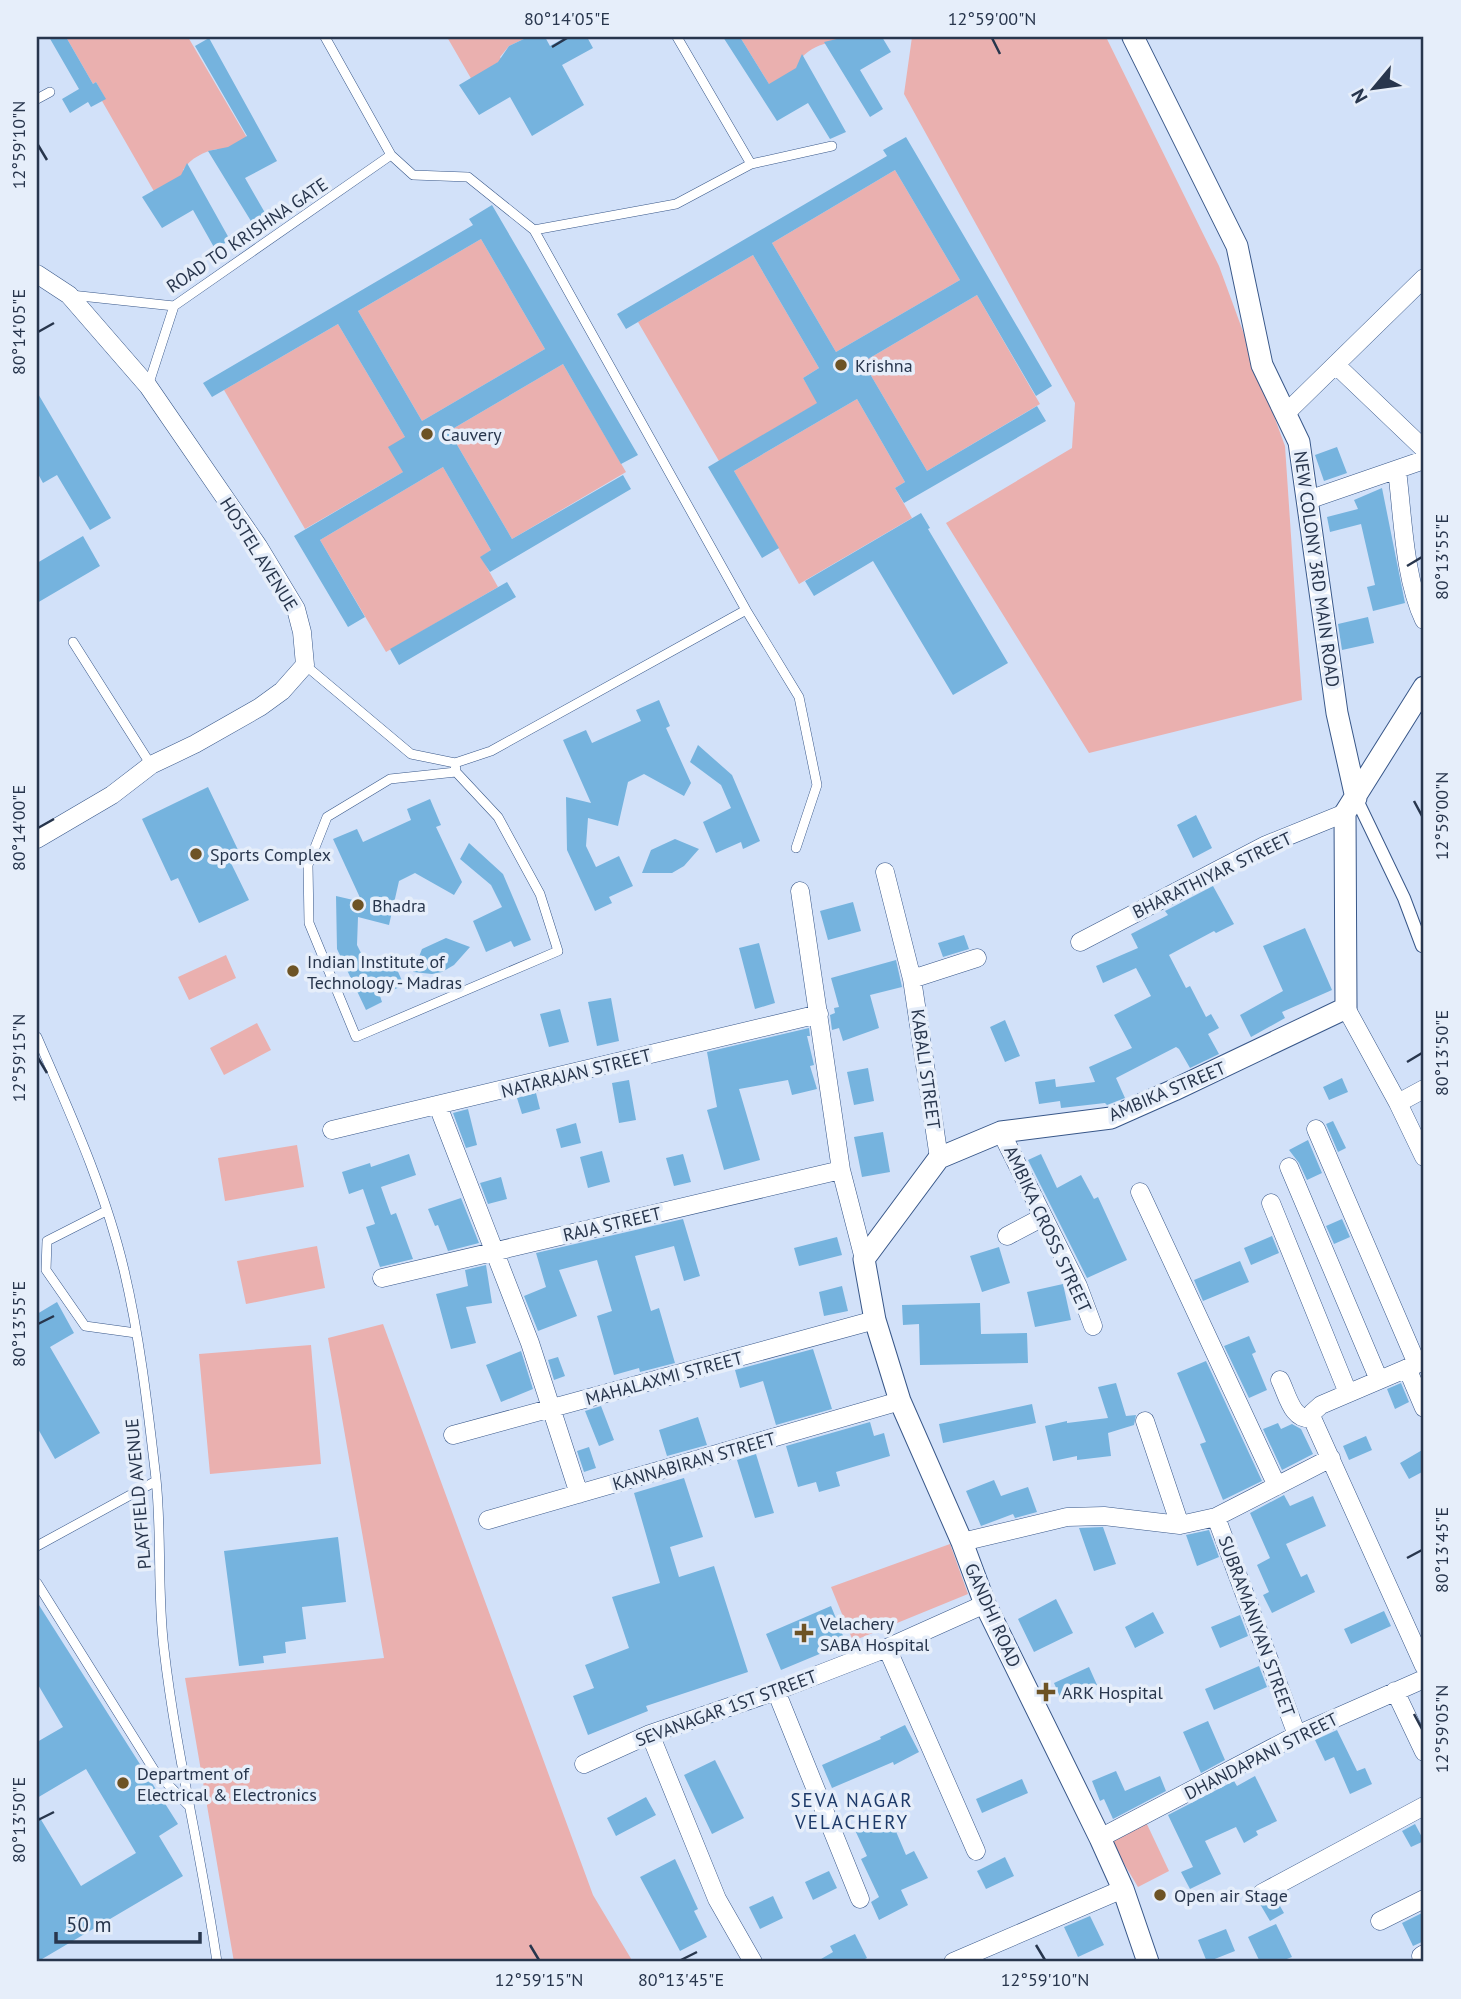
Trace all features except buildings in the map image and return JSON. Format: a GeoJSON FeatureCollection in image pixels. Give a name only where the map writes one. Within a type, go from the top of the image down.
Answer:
{"type":"FeatureCollection","features":[{"type":"Feature","properties":{"kind":"street","name":"NEW COLONY 3RD MAIN ROAD"},"geometry":{"type":"LineString","coordinates":[[1133,37],[1237,246],[1262,365],[1299,442],[1351,805],[1346,1008]]}},
{"type":"Feature","properties":{"kind":"street","name":"HOSTEL AVENUE"},"geometry":{"type":"LineString","coordinates":[[37,274],[69,295],[148,386],[258,546],[296,609],[302,632],[305,665]]}},
{"type":"Feature","properties":{"kind":"street"},"geometry":{"type":"LineString","coordinates":[[1286,413],[1421,287]]}},
{"type":"Feature","properties":{"kind":"street"},"geometry":{"type":"LineString","coordinates":[[1336,365],[1424,449]]}},
{"type":"Feature","properties":{"kind":"street"},"geometry":{"type":"LineString","coordinates":[[1308,500],[1424,460]]}},
{"type":"Feature","properties":{"kind":"street"},"geometry":{"type":"LineString","coordinates":[[1396,470],[1407,554],[1418,608],[1424,621]]}},
{"type":"Feature","properties":{"kind":"street"},"geometry":{"type":"LineString","coordinates":[[37,839],[112,795],[151,765],[195,744],[260,707],[282,691],[305,665]]}},
{"type":"Feature","properties":{"kind":"street"},"geometry":{"type":"LineString","coordinates":[[1422,946],[1399,887],[1351,805],[1424,687]]}},
{"type":"Feature","properties":{"kind":"street","name":"BHARATHIYAR STREET"},"geometry":{"type":"LineString","coordinates":[[1080,942],[1266,845],[1351,805]]}},
{"type":"Feature","properties":{"kind":"street","name":"KABALI STREET"},"geometry":{"type":"LineString","coordinates":[[885,872],[912,979],[939,1158]]}},
{"type":"Feature","properties":{"kind":"street"},"geometry":{"type":"LineString","coordinates":[[800,891],[841,1170],[864,1259]]}},
{"type":"Feature","properties":{"kind":"street"},"geometry":{"type":"LineString","coordinates":[[912,979],[977,958]]}},
{"type":"Feature","properties":{"kind":"street"},"geometry":{"type":"LineString","coordinates":[[1346,1008],[1398,1102],[1424,1157]]}},
{"type":"Feature","properties":{"kind":"street","name":"AMBIKA STREET"},"geometry":{"type":"LineString","coordinates":[[939,1158],[1001,1132],[1111,1118],[1346,1008]]}},
{"type":"Feature","properties":{"kind":"street","name":"NATARAJAN STREET"},"geometry":{"type":"LineString","coordinates":[[332,1130],[438,1107],[819,1014]]}},
{"type":"Feature","properties":{"kind":"street"},"geometry":{"type":"LineString","coordinates":[[1398,1102],[1424,1089]]}},
{"type":"Feature","properties":{"kind":"street"},"geometry":{"type":"LineString","coordinates":[[438,1107],[530,1343],[579,1494]]}},
{"type":"Feature","properties":{"kind":"street"},"geometry":{"type":"LineString","coordinates":[[1316,1129],[1416,1364],[1424,1408]]}},
{"type":"Feature","properties":{"kind":"street","name":"AMBIKA CROSS STREET"},"geometry":{"type":"LineString","coordinates":[[1001,1132],[1078,1286],[1093,1326]]}},
{"type":"Feature","properties":{"kind":"street"},"geometry":{"type":"LineString","coordinates":[[864,1259],[939,1158]]}},
{"type":"Feature","properties":{"kind":"street"},"geometry":{"type":"LineString","coordinates":[[1289,1167],[1379,1380]]}},
{"type":"Feature","properties":{"kind":"street","name":"RAJA STREET"},"geometry":{"type":"LineString","coordinates":[[382,1278],[841,1170]]}},
{"type":"Feature","properties":{"kind":"street"},"geometry":{"type":"LineString","coordinates":[[1140,1192],[1277,1486]]}},
{"type":"Feature","properties":{"kind":"street"},"geometry":{"type":"LineString","coordinates":[[1271,1203],[1348,1393]]}},
{"type":"Feature","properties":{"kind":"street"},"geometry":{"type":"LineString","coordinates":[[1007,1236],[1043,1217]]}},
{"type":"Feature","properties":{"kind":"street","name":"GANDHI ROAD"},"geometry":{"type":"LineString","coordinates":[[864,1259],[875,1320],[900,1401],[962,1542],[985,1604],[1123,1889],[1148,1962]]}},
{"type":"Feature","properties":{"kind":"street","name":"MAHALAXMI STREET"},"geometry":{"type":"LineString","coordinates":[[453,1435],[875,1320]]}},
{"type":"Feature","properties":{"kind":"street"},"geometry":{"type":"LineString","coordinates":[[1416,1364],[1315,1409],[1312,1418],[1424,1666]]}},
{"type":"Feature","properties":{"kind":"street"},"geometry":{"type":"LineString","coordinates":[[1280,1380],[1296,1415],[1305,1419],[1312,1418]]}},
{"type":"Feature","properties":{"kind":"street","name":"KANNABIRAN STREET"},"geometry":{"type":"LineString","coordinates":[[488,1520],[900,1401]]}},
{"type":"Feature","properties":{"kind":"street"},"geometry":{"type":"LineString","coordinates":[[1145,1421],[1180,1525]]}},
{"type":"Feature","properties":{"kind":"street"},"geometry":{"type":"LineString","coordinates":[[962,1542],[1068,1517],[1104,1516],[1180,1525],[1216,1517],[1331,1458]]}},
{"type":"Feature","properties":{"kind":"street","name":"SUBRAMANIYAN STREET"},"geometry":{"type":"LineString","coordinates":[[1216,1517],[1297,1735]]}},
{"type":"Feature","properties":{"kind":"street","name":"SEVANAGAR 1ST STREET"},"geometry":{"type":"LineString","coordinates":[[584,1764],[650,1734],[776,1691],[887,1648],[985,1604]]}},
{"type":"Feature","properties":{"kind":"street"},"geometry":{"type":"LineString","coordinates":[[887,1648],[976,1851]]}},
{"type":"Feature","properties":{"kind":"street","name":"DHANDAPANI STREET"},"geometry":{"type":"LineString","coordinates":[[1100,1838],[1297,1735],[1424,1679]]}},
{"type":"Feature","properties":{"kind":"street"},"geometry":{"type":"LineString","coordinates":[[776,1691],[860,1899]]}},
{"type":"Feature","properties":{"kind":"street"},"geometry":{"type":"LineString","coordinates":[[1395,1691],[1424,1752]]}},
{"type":"Feature","properties":{"kind":"street"},"geometry":{"type":"LineString","coordinates":[[650,1734],[717,1899],[753,1962]]}},
{"type":"Feature","properties":{"kind":"street"},"geometry":{"type":"LineString","coordinates":[[1262,1893],[1424,1807]]}},
{"type":"Feature","properties":{"kind":"street"},"geometry":{"type":"LineString","coordinates":[[954,1962],[1123,1889]]}},
{"type":"Feature","properties":{"kind":"street"},"geometry":{"type":"LineString","coordinates":[[1380,1921],[1424,1899]]}},
{"type":"Feature","properties":{"kind":"lane"},"geometry":{"type":"LineString","coordinates":[[325,37],[391,155],[414,175],[468,177],[534,230],[746,610],[799,696],[817,785],[796,848]]}},
{"type":"Feature","properties":{"kind":"lane"},"geometry":{"type":"LineString","coordinates":[[677,37],[751,164]]}},
{"type":"Feature","properties":{"kind":"lane"},"geometry":{"type":"LineString","coordinates":[[37,99],[50,92]]}},
{"type":"Feature","properties":{"kind":"lane"},"geometry":{"type":"LineString","coordinates":[[534,230],[676,204],[751,164],[832,146]]}},
{"type":"Feature","properties":{"kind":"lane","name":"ROAD TO KRISHNA GATE"},"geometry":{"type":"LineString","coordinates":[[69,295],[174,306],[391,155]]}},
{"type":"Feature","properties":{"kind":"lane"},"geometry":{"type":"LineString","coordinates":[[148,386],[174,306]]}},
{"type":"Feature","properties":{"kind":"lane"},"geometry":{"type":"LineString","coordinates":[[305,665],[411,754],[456,767],[498,817],[540,894],[558,951],[356,1037],[309,923],[308,865],[327,817],[390,779],[456,767],[491,751],[746,610]]}},
{"type":"Feature","properties":{"kind":"lane"},"geometry":{"type":"LineString","coordinates":[[72,642],[151,765]]}},
{"type":"Feature","properties":{"kind":"lane","name":"PLAYFIELD AVENUE"},"geometry":{"type":"LineString","coordinates":[[37,1037],[88,1155],[124,1269],[136,1333],[156,1481],[164,1648],[217,1962]]}},
{"type":"Feature","properties":{"kind":"lane"},"geometry":{"type":"LineString","coordinates":[[106,1211],[47,1241],[46,1270],[85,1326],[136,1333]]}},
{"type":"Feature","properties":{"kind":"lane"},"geometry":{"type":"LineString","coordinates":[[37,1546],[156,1481]]}},
{"type":"Feature","properties":{"kind":"lane"},"geometry":{"type":"LineString","coordinates":[[37,1583],[153,1770],[189,1805]]}},
{"type":"Feature","properties":{"kind":"shaded area"},"geometry":{"type":"Polygon","coordinates":[[[66,37],[188,37],[253,148],[219,152],[217,149],[198,156],[186,166],[183,170],[185,173],[159,200],[102,101],[105,98],[96,82],[93,84],[66,37]]]}},
{"type":"Feature","properties":{"kind":"shaded area"},"geometry":{"type":"Polygon","coordinates":[[[447,37],[528,37],[509,46],[500,57],[502,60],[492,66],[497,75],[476,87],[447,37]]]}},
{"type":"Feature","properties":{"kind":"shaded area"},"geometry":{"type":"Polygon","coordinates":[[[740,37],[864,37],[866,40],[831,42],[816,47],[801,58],[800,66],[775,94],[740,37]]]}},
{"type":"Feature","properties":{"kind":"shaded area"},"geometry":{"type":"Polygon","coordinates":[[[912,37],[1106,37],[1219,266],[1285,446],[1302,700],[1089,753],[946,523],[1072,448],[1075,403],[904,94],[912,37]]]}},
{"type":"Feature","properties":{"kind":"shaded area"},"geometry":{"type":"Polygon","coordinates":[[[895,170],[960,280],[836,352],[772,243],[895,170]]]}},
{"type":"Feature","properties":{"kind":"shaded area"},"geometry":{"type":"Polygon","coordinates":[[[481,239],[545,349],[422,421],[358,311],[481,239]]]}},
{"type":"Feature","properties":{"kind":"shaded area"},"geometry":{"type":"Polygon","coordinates":[[[753,255],[819,368],[803,378],[818,403],[719,461],[638,322],[753,255]]]}},
{"type":"Feature","properties":{"kind":"shaded area"},"geometry":{"type":"Polygon","coordinates":[[[977,295],[1040,404],[927,471],[863,362],[977,295]]]}},
{"type":"Feature","properties":{"kind":"shaded area"},"geometry":{"type":"Polygon","coordinates":[[[338,324],[405,437],[403,472],[305,529],[224,390],[338,324]]]}},
{"type":"Feature","properties":{"kind":"shaded area"},"geometry":{"type":"Polygon","coordinates":[[[563,364],[626,472],[512,539],[449,431],[563,364]]]}},
{"type":"Feature","properties":{"kind":"shaded area"},"geometry":{"type":"Polygon","coordinates":[[[857,399],[905,482],[895,488],[912,518],[799,584],[734,471],[857,399]]]}},
{"type":"Feature","properties":{"kind":"shaded area"},"geometry":{"type":"Polygon","coordinates":[[[443,467],[491,550],[481,557],[498,587],[386,652],[320,540],[443,467]]]}},
{"type":"Feature","properties":{"kind":"shaded area"},"geometry":{"type":"Polygon","coordinates":[[[226,955],[236,978],[189,1000],[178,977],[226,955]]]}},
{"type":"Feature","properties":{"kind":"shaded area"},"geometry":{"type":"Polygon","coordinates":[[[257,1023],[271,1050],[224,1075],[210,1048],[257,1023]]]}},
{"type":"Feature","properties":{"kind":"shaded area"},"geometry":{"type":"Polygon","coordinates":[[[297,1145],[304,1187],[225,1201],[218,1158],[297,1145]]]}},
{"type":"Feature","properties":{"kind":"shaded area"},"geometry":{"type":"Polygon","coordinates":[[[317,1246],[325,1288],[246,1304],[237,1261],[317,1246]]]}},
{"type":"Feature","properties":{"kind":"shaded area"},"geometry":{"type":"Polygon","coordinates":[[[383,1324],[593,1895],[633,1962],[234,1962],[185,1678],[384,1658],[328,1338],[383,1324]]]}},
{"type":"Feature","properties":{"kind":"shaded area"},"geometry":{"type":"Polygon","coordinates":[[[311,1345],[321,1464],[210,1474],[199,1354],[311,1345]]]}},
{"type":"Feature","properties":{"kind":"shaded area"},"geometry":{"type":"Polygon","coordinates":[[[950,1544],[968,1594],[853,1641],[831,1587],[950,1544]]]}},
{"type":"Feature","properties":{"kind":"shaded area"},"geometry":{"type":"Polygon","coordinates":[[[1145,1820],[1169,1871],[1138,1887],[1108,1837],[1145,1820]]]}},
{"type":"Feature","properties":{"kind":"place","name":"Krishna"},"geometry":{"type":"Point","coordinates":[841,365]}},
{"type":"Feature","properties":{"kind":"place","name":"Cauvery"},"geometry":{"type":"Point","coordinates":[427,434]}},
{"type":"Feature","properties":{"kind":"place","name":"Sports Complex"},"geometry":{"type":"Point","coordinates":[196,854]}},
{"type":"Feature","properties":{"kind":"place","name":"Bhadra"},"geometry":{"type":"Point","coordinates":[358,905]}},
{"type":"Feature","properties":{"kind":"place","name":"Indian Institute of Technology - Madras"},"geometry":{"type":"Point","coordinates":[293,971]}},
{"type":"Feature","properties":{"kind":"place","name":"Velachery SABA Hospital"},"geometry":{"type":"Point","coordinates":[804,1633]}},
{"type":"Feature","properties":{"kind":"place","name":"ARK Hospital"},"geometry":{"type":"Point","coordinates":[1046,1692]}},
{"type":"Feature","properties":{"kind":"place","name":"Department of Electrical & Electronics"},"geometry":{"type":"Point","coordinates":[123,1783]}},
{"type":"Feature","properties":{"kind":"place","name":"Open air Stage"},"geometry":{"type":"Point","coordinates":[1160,1895]}},
{"type":"Feature","properties":{"kind":"district","name":"SEVA NAGAR VELACHERY"},"geometry":{"type":"Point","coordinates":[852,1811]}}]}
